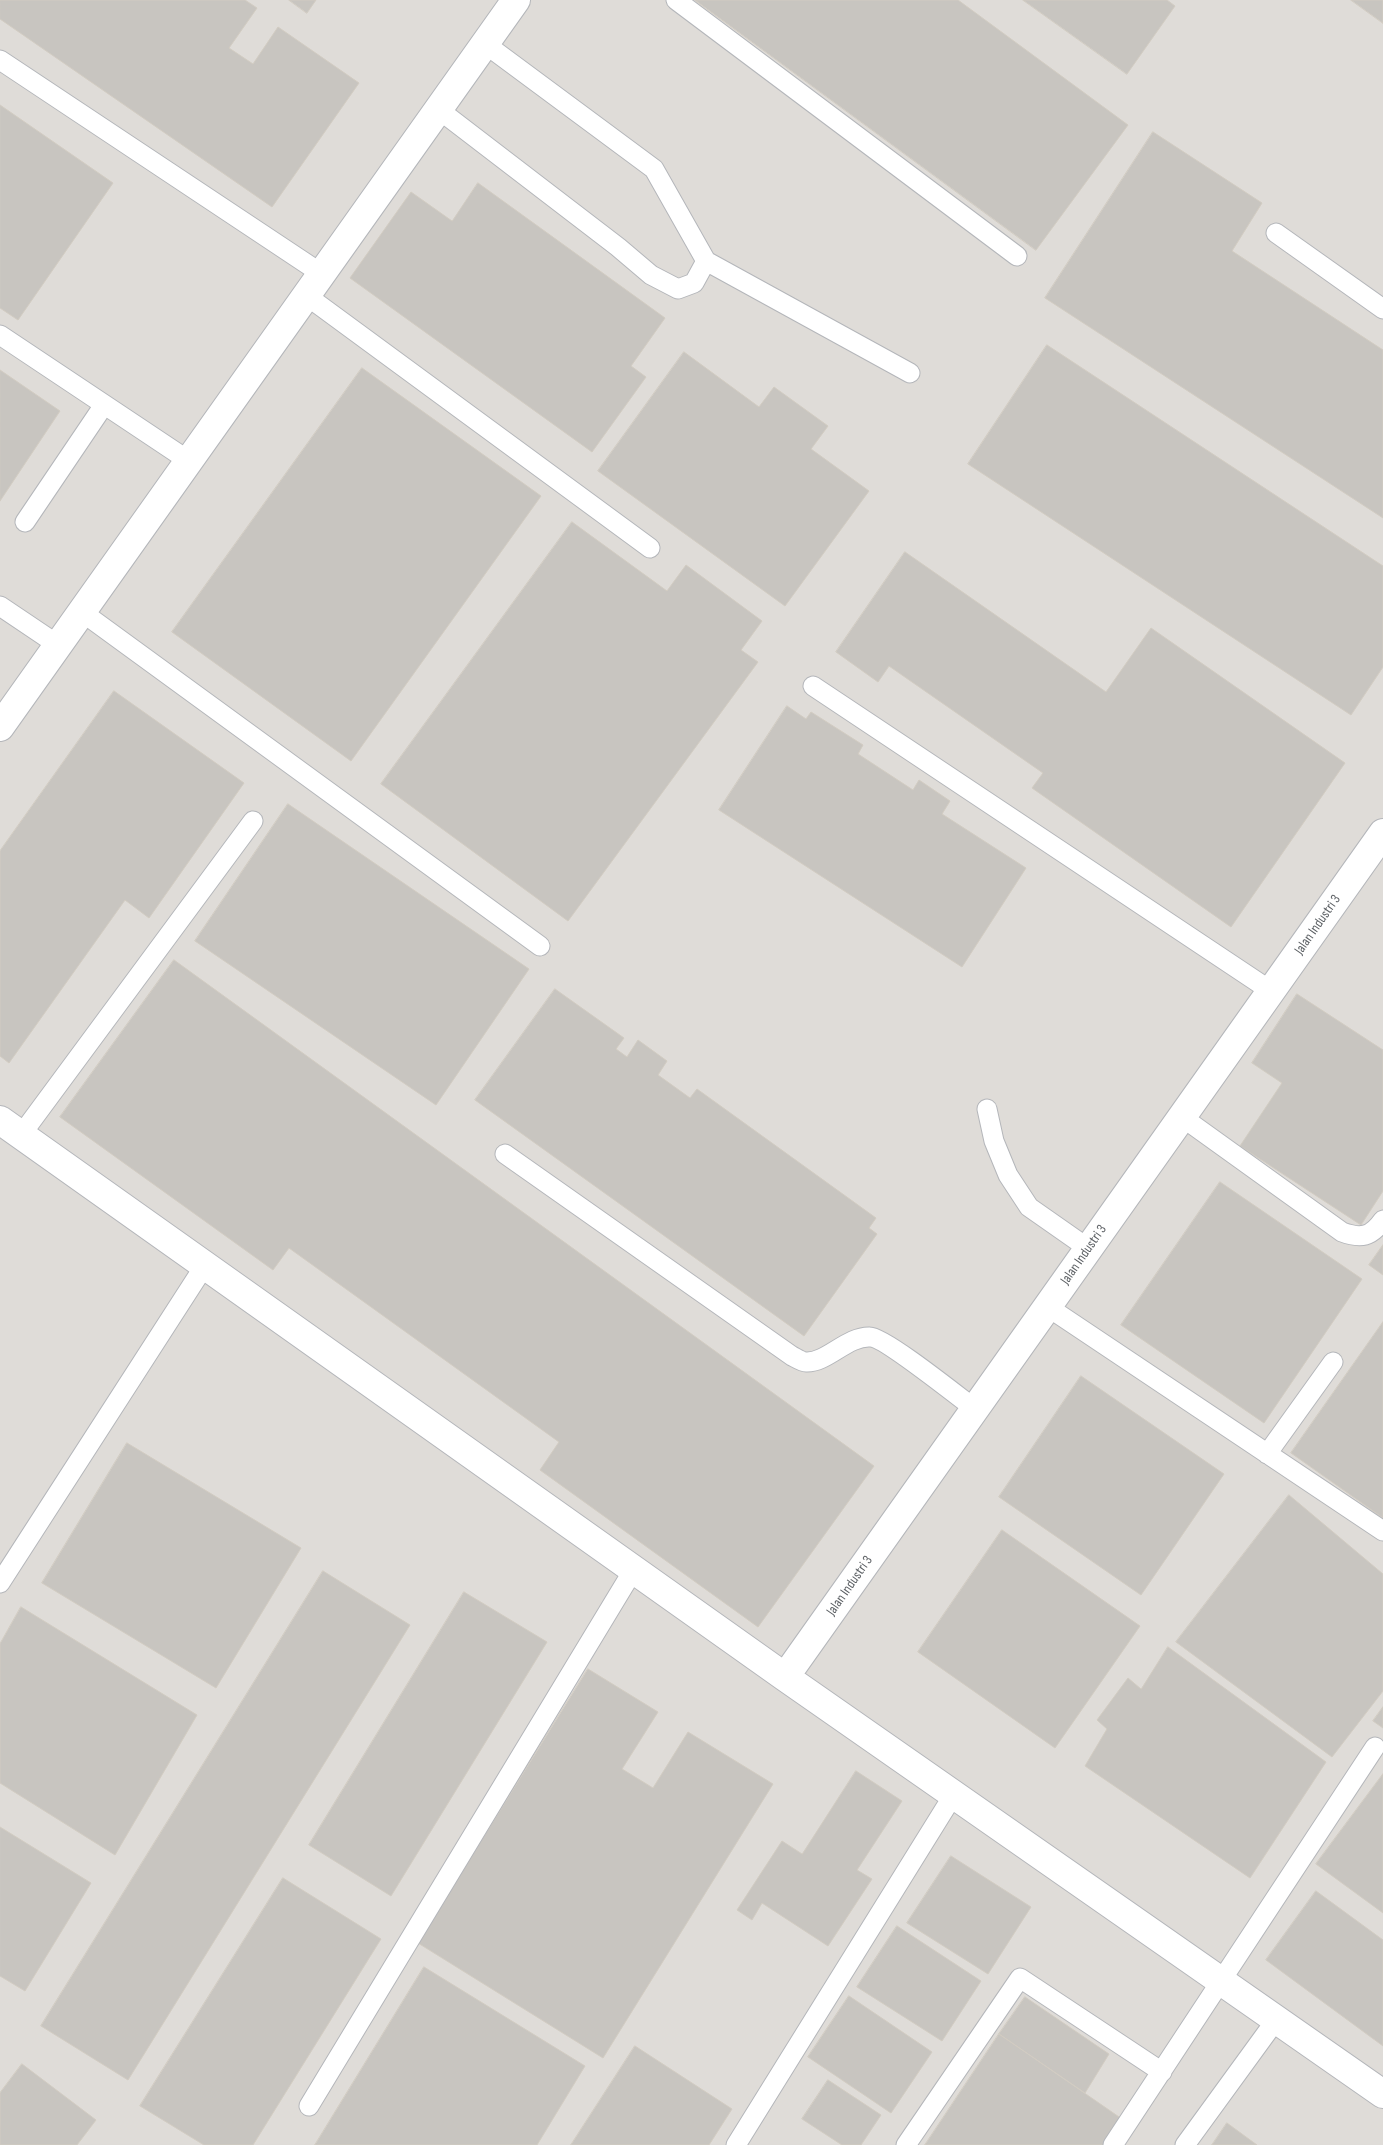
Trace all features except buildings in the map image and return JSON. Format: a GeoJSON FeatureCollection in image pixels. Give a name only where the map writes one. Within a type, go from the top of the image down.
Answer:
{"type":"FeatureCollection","features":[{"type":"Feature","properties":{"kind":"street"},"geometry":{"type":"LineString","coordinates":[[0,727],[516,0]]}},
{"type":"Feature","properties":{"kind":"street","name":"Jalan Industri 3"},"geometry":{"type":"LineString","coordinates":[[786,1677],[1383,833]]}},
{"type":"Feature","properties":{"kind":"street"},"geometry":{"type":"LineString","coordinates":[[10,1128],[786,1677],[1383,2094]]}},
{"type":"Feature","properties":{"kind":"lane"},"geometry":{"type":"LineString","coordinates":[[676,0],[1017,256]]}},
{"type":"Feature","properties":{"kind":"lane"},"geometry":{"type":"LineString","coordinates":[[484,43],[654,169],[706,261],[910,373]]}},
{"type":"Feature","properties":{"kind":"lane"},"geometry":{"type":"LineString","coordinates":[[0,60],[314,285],[650,548]]}},
{"type":"Feature","properties":{"kind":"lane"},"geometry":{"type":"LineString","coordinates":[[438,108],[618,247],[651,275],[678,289],[694,283],[706,261]]}},
{"type":"Feature","properties":{"kind":"lane"},"geometry":{"type":"LineString","coordinates":[[1276,233],[1383,309]]}},
{"type":"Feature","properties":{"kind":"lane"},"geometry":{"type":"LineString","coordinates":[[0,335],[189,461]]}},
{"type":"Feature","properties":{"kind":"lane"},"geometry":{"type":"LineString","coordinates":[[26,522],[104,405]]}},
{"type":"Feature","properties":{"kind":"lane"},"geometry":{"type":"LineString","coordinates":[[0,606],[58,645]]}},
{"type":"Feature","properties":{"kind":"lane"},"geometry":{"type":"LineString","coordinates":[[82,612],[540,946]]}},
{"type":"Feature","properties":{"kind":"lane"},"geometry":{"type":"LineString","coordinates":[[813,686],[1271,991]]}},
{"type":"Feature","properties":{"kind":"lane"},"geometry":{"type":"LineString","coordinates":[[10,1128],[253,822]]}},
{"type":"Feature","properties":{"kind":"lane"},"geometry":{"type":"LineString","coordinates":[[987,1109],[994,1141],[1008,1175],[1029,1207],[1089,1249]]}},
{"type":"Feature","properties":{"kind":"lane"},"geometry":{"type":"LineString","coordinates":[[1182,1117],[1342,1232],[1355,1237],[1368,1235],[1383,1220]]}},
{"type":"Feature","properties":{"kind":"lane"},"geometry":{"type":"LineString","coordinates":[[504,1154],[792,1356],[805,1362],[817,1360],[851,1341],[871,1336],[889,1345],[975,1410]]}},
{"type":"Feature","properties":{"kind":"lane"},"geometry":{"type":"LineString","coordinates":[[0,1583],[205,1265]]}},
{"type":"Feature","properties":{"kind":"lane"},"geometry":{"type":"LineString","coordinates":[[1048,1307],[1383,1531]]}},
{"type":"Feature","properties":{"kind":"lane"},"geometry":{"type":"LineString","coordinates":[[1267,1454],[1333,1362]]}},
{"type":"Feature","properties":{"kind":"lane"},"geometry":{"type":"LineString","coordinates":[[309,2106],[634,1569]]}},
{"type":"Feature","properties":{"kind":"lane"},"geometry":{"type":"LineString","coordinates":[[1113,2145],[1375,1747]]}},
{"type":"Feature","properties":{"kind":"lane"},"geometry":{"type":"LineString","coordinates":[[736,2145],[954,1794]]}},
{"type":"Feature","properties":{"kind":"lane"},"geometry":{"type":"LineString","coordinates":[[906,2145],[1020,1978],[1162,2072]]}},
{"type":"Feature","properties":{"kind":"lane"},"geometry":{"type":"LineString","coordinates":[[1185,2145],[1276,2020]]}},
{"type":"Feature","properties":{"kind":"shaded area"},"geometry":{"type":"Polygon","coordinates":[[[0,0],[1383,0],[1383,2145],[0,2145],[0,0]]]}}]}
